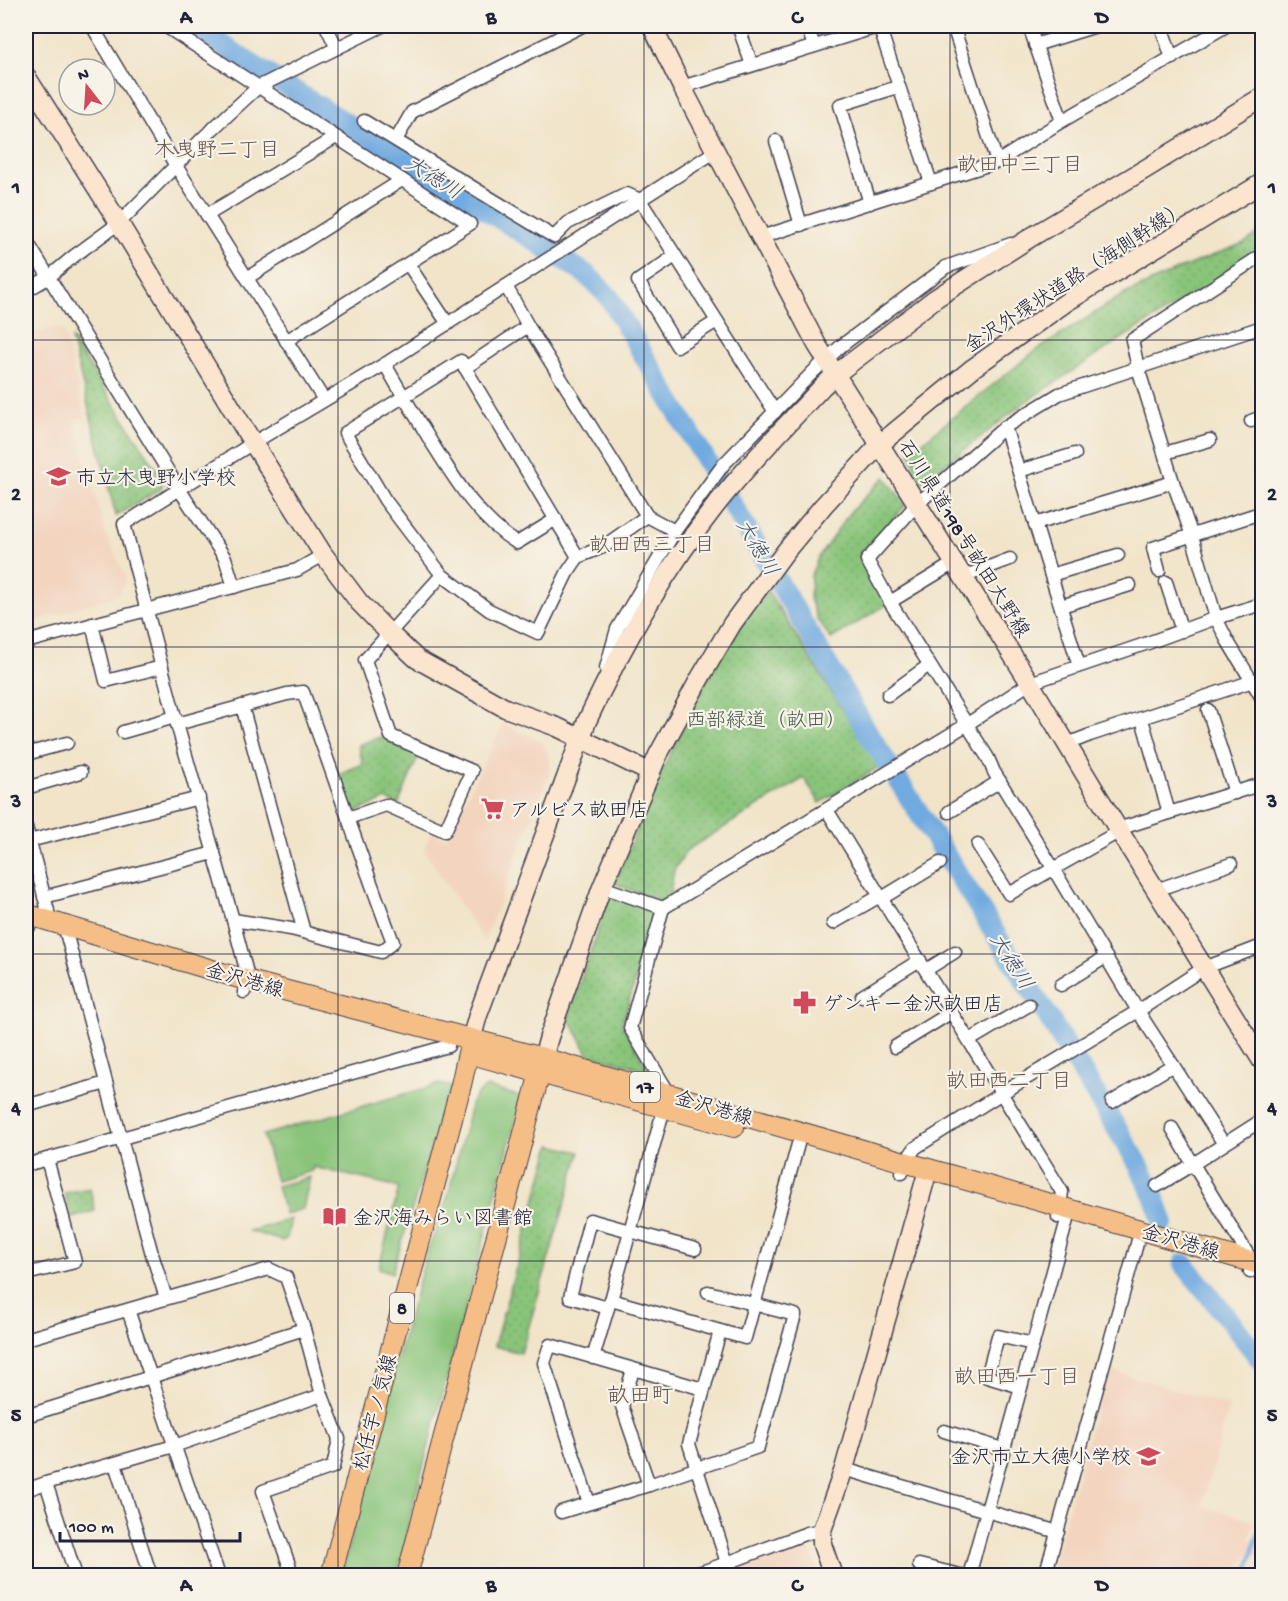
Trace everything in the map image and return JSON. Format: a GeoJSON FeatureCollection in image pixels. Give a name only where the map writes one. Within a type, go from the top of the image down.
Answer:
{"type":"FeatureCollection","features":[{"type":"Feature","properties":{"kind":"main road","name":"金沢港線"},"geometry":{"type":"LineString","coordinates":[[29,921],[448,1046],[469,1046]]}},
{"type":"Feature","properties":{"kind":"main road","name":"金沢港線"},"geometry":{"type":"LineString","coordinates":[[247,986],[542,1065],[1257,1269]]}},
{"type":"Feature","properties":{"kind":"main road","name":"松任宇ノ気線"},"geometry":{"type":"LineString","coordinates":[[332,1575],[461,1085],[469,1046]]}},
{"type":"Feature","properties":{"kind":"main road"},"geometry":{"type":"LineString","coordinates":[[407,1575],[542,1065]]}},
{"type":"Feature","properties":{"kind":"main road","name":"金沢港線"},"geometry":{"type":"LineString","coordinates":[[667,1101],[798,1144],[904,1167]]}},
{"type":"Feature","properties":{"kind":"main road","name":"金沢港線"},"geometry":{"type":"LineString","coordinates":[[1062,1214],[1138,1240],[1257,1269]]}},
{"type":"Feature","properties":{"kind":"street"},"geometry":{"type":"LineString","coordinates":[[92,26],[176,166],[324,400]]}},
{"type":"Feature","properties":{"kind":"street"},"geometry":{"type":"LineString","coordinates":[[165,26],[262,85],[336,137],[470,224],[286,341]]}},
{"type":"Feature","properties":{"kind":"street"},"geometry":{"type":"LineString","coordinates":[[326,26],[337,48]]}},
{"type":"Feature","properties":{"kind":"street"},"geometry":{"type":"LineString","coordinates":[[26,291],[49,277],[119,223],[262,85],[382,26]]}},
{"type":"Feature","properties":{"kind":"street"},"geometry":{"type":"LineString","coordinates":[[396,140],[412,112],[582,26]]}},
{"type":"Feature","properties":{"kind":"street","name":"石川県道198号畝田大野線"},"geometry":{"type":"LineString","coordinates":[[652,26],[817,345],[1030,682],[1263,1061]]}},
{"type":"Feature","properties":{"kind":"street"},"geometry":{"type":"LineString","coordinates":[[738,26],[752,65]]}},
{"type":"Feature","properties":{"kind":"street"},"geometry":{"type":"LineString","coordinates":[[807,26],[814,46]]}},
{"type":"Feature","properties":{"kind":"street"},"geometry":{"type":"LineString","coordinates":[[682,87],[879,26],[931,183]]}},
{"type":"Feature","properties":{"kind":"street"},"geometry":{"type":"LineString","coordinates":[[953,26],[997,162]]}},
{"type":"Feature","properties":{"kind":"street"},"geometry":{"type":"LineString","coordinates":[[1029,26],[1062,121]]}},
{"type":"Feature","properties":{"kind":"street"},"geometry":{"type":"LineString","coordinates":[[1035,45],[1096,26]]}},
{"type":"Feature","properties":{"kind":"street"},"geometry":{"type":"LineString","coordinates":[[1161,26],[1172,58]]}},
{"type":"Feature","properties":{"kind":"street"},"geometry":{"type":"LineString","coordinates":[[761,237],[997,162],[1062,121],[1226,26]]}},
{"type":"Feature","properties":{"kind":"street"},"geometry":{"type":"LineString","coordinates":[[26,76],[323,554],[359,602],[417,659],[505,708],[557,727],[651,773]]}},
{"type":"Feature","properties":{"kind":"street"},"geometry":{"type":"LineString","coordinates":[[870,203],[840,105],[898,87]]}},
{"type":"Feature","properties":{"kind":"street"},"geometry":{"type":"LineString","coordinates":[[599,695],[617,629],[675,531],[723,465],[775,412],[831,367],[936,298],[1033,236],[1261,98]]}},
{"type":"Feature","properties":{"kind":"street"},"geometry":{"type":"LineString","coordinates":[[364,121],[554,237],[568,223],[627,194],[640,200],[775,412]]}},
{"type":"Feature","properties":{"kind":"street"},"geometry":{"type":"LineString","coordinates":[[207,215],[336,137]]}},
{"type":"Feature","properties":{"kind":"street"},"geometry":{"type":"LineString","coordinates":[[776,141],[801,225]]}},
{"type":"Feature","properties":{"kind":"street"},"geometry":{"type":"LineString","coordinates":[[247,986],[233,920],[176,720],[124,524],[385,364],[716,152]]}},
{"type":"Feature","properties":{"kind":"street"},"geometry":{"type":"LineString","coordinates":[[247,278],[402,180]]}},
{"type":"Feature","properties":{"kind":"street","name":"金沢外環状道路（海側幹線）"},"geometry":{"type":"LineString","coordinates":[[542,1065],[549,1037],[602,887],[658,755],[732,624],[785,552],[822,507],[880,444],[973,368],[1068,302],[1263,183]]}},
{"type":"Feature","properties":{"kind":"street"},"geometry":{"type":"LineString","coordinates":[[26,240],[179,489],[225,558],[234,587]]}},
{"type":"Feature","properties":{"kind":"street"},"geometry":{"type":"LineString","coordinates":[[1263,255],[1132,340],[1138,368],[1216,618],[1227,640],[1257,680],[1263,698]]}},
{"type":"Feature","properties":{"kind":"street"},"geometry":{"type":"LineString","coordinates":[[675,256],[638,281],[677,346],[717,321]]}},
{"type":"Feature","properties":{"kind":"street"},"geometry":{"type":"LineString","coordinates":[[408,264],[448,324]]}},
{"type":"Feature","properties":{"kind":"street"},"geometry":{"type":"LineString","coordinates":[[506,286],[528,326],[647,516],[675,531]]}},
{"type":"Feature","properties":{"kind":"street"},"geometry":{"type":"LineString","coordinates":[[465,368],[528,326]]}},
{"type":"Feature","properties":{"kind":"street"},"geometry":{"type":"LineString","coordinates":[[1224,1144],[1138,1011],[988,758],[890,602],[867,560],[916,505],[1005,427],[1059,394],[1263,327]]}},
{"type":"Feature","properties":{"kind":"street"},"geometry":{"type":"LineString","coordinates":[[578,557],[461,361],[345,433],[385,500],[442,575],[489,610],[538,633],[567,573],[578,557],[603,547],[647,516]]}},
{"type":"Feature","properties":{"kind":"street"},"geometry":{"type":"LineString","coordinates":[[385,364],[455,480],[475,506],[502,533],[517,543],[556,519]]}},
{"type":"Feature","properties":{"kind":"street"},"geometry":{"type":"LineString","coordinates":[[469,1046],[478,1015],[580,740],[599,695],[683,549],[737,479],[823,386],[831,367]]}},
{"type":"Feature","properties":{"kind":"street"},"geometry":{"type":"LineString","coordinates":[[1005,427],[1079,666]]}},
{"type":"Feature","properties":{"kind":"street"},"geometry":{"type":"LineString","coordinates":[[1165,453],[1210,440]]}},
{"type":"Feature","properties":{"kind":"street"},"geometry":{"type":"LineString","coordinates":[[1018,471],[1075,454]]}},
{"type":"Feature","properties":{"kind":"street"},"geometry":{"type":"LineString","coordinates":[[1035,524],[1173,482]]}},
{"type":"Feature","properties":{"kind":"street"},"geometry":{"type":"LineString","coordinates":[[1182,631],[1153,548],[1254,515]]}},
{"type":"Feature","properties":{"kind":"street"},"geometry":{"type":"LineString","coordinates":[[26,642],[297,570],[323,554]]}},
{"type":"Feature","properties":{"kind":"street"},"geometry":{"type":"LineString","coordinates":[[1051,575],[1118,555]]}},
{"type":"Feature","properties":{"kind":"street"},"geometry":{"type":"LineString","coordinates":[[890,602],[958,570],[1010,559]]}},
{"type":"Feature","properties":{"kind":"street"},"geometry":{"type":"LineString","coordinates":[[348,818],[386,805],[445,831],[472,771],[391,736],[365,660],[442,575]]}},
{"type":"Feature","properties":{"kind":"street"},"geometry":{"type":"LineString","coordinates":[[1061,606],[1130,585]]}},
{"type":"Feature","properties":{"kind":"street"},"geometry":{"type":"LineString","coordinates":[[593,1358],[667,1101],[630,1028],[663,908],[903,764],[1030,682],[1263,604]]}},
{"type":"Feature","properties":{"kind":"street"},"geometry":{"type":"LineString","coordinates":[[92,624],[106,681],[162,667]]}},
{"type":"Feature","properties":{"kind":"street"},"geometry":{"type":"LineString","coordinates":[[888,695],[929,665]]}},
{"type":"Feature","properties":{"kind":"street"},"geometry":{"type":"LineString","coordinates":[[1067,744],[1257,680]]}},
{"type":"Feature","properties":{"kind":"street"},"geometry":{"type":"LineString","coordinates":[[123,732],[303,692],[361,860],[393,942],[381,952],[304,932],[233,920]]}},
{"type":"Feature","properties":{"kind":"street"},"geometry":{"type":"LineString","coordinates":[[242,706],[304,932]]}},
{"type":"Feature","properties":{"kind":"street"},"geometry":{"type":"LineString","coordinates":[[1208,710],[1235,793]]}},
{"type":"Feature","properties":{"kind":"street"},"geometry":{"type":"LineString","coordinates":[[1144,726],[1168,813]]}},
{"type":"Feature","properties":{"kind":"street"},"geometry":{"type":"LineString","coordinates":[[26,754],[68,743]]}},
{"type":"Feature","properties":{"kind":"street"},"geometry":{"type":"LineString","coordinates":[[26,788],[81,772]]}},
{"type":"Feature","properties":{"kind":"street"},"geometry":{"type":"LineString","coordinates":[[949,812],[1000,781]]}},
{"type":"Feature","properties":{"kind":"street"},"geometry":{"type":"LineString","coordinates":[[978,845],[1009,894],[1119,830],[1263,784]]}},
{"type":"Feature","properties":{"kind":"street"},"geometry":{"type":"LineString","coordinates":[[29,842],[199,798]]}},
{"type":"Feature","properties":{"kind":"street"},"geometry":{"type":"LineString","coordinates":[[827,810],[1062,1192],[1062,1214],[1033,1344],[969,1575]]}},
{"type":"Feature","properties":{"kind":"street"},"geometry":{"type":"LineString","coordinates":[[26,827],[48,911],[29,921]]}},
{"type":"Feature","properties":{"kind":"street"},"geometry":{"type":"LineString","coordinates":[[44,897],[214,853]]}},
{"type":"Feature","properties":{"kind":"street"},"geometry":{"type":"LineString","coordinates":[[833,923],[940,863]]}},
{"type":"Feature","properties":{"kind":"street"},"geometry":{"type":"LineString","coordinates":[[1156,890],[1231,864]]}},
{"type":"Feature","properties":{"kind":"street"},"geometry":{"type":"LineString","coordinates":[[602,887],[663,908]]}},
{"type":"Feature","properties":{"kind":"street"},"geometry":{"type":"LineString","coordinates":[[66,931],[152,1254],[166,1298]]}},
{"type":"Feature","properties":{"kind":"street"},"geometry":{"type":"LineString","coordinates":[[904,1167],[915,1148],[1204,968],[1263,946]]}},
{"type":"Feature","properties":{"kind":"street"},"geometry":{"type":"LineString","coordinates":[[862,996],[955,951]]}},
{"type":"Feature","properties":{"kind":"street"},"geometry":{"type":"LineString","coordinates":[[1061,985],[1106,957]]}},
{"type":"Feature","properties":{"kind":"street"},"geometry":{"type":"LineString","coordinates":[[970,1040],[1029,1005]]}},
{"type":"Feature","properties":{"kind":"street"},"geometry":{"type":"LineString","coordinates":[[895,1047],[952,1012]]}},
{"type":"Feature","properties":{"kind":"street"},"geometry":{"type":"LineString","coordinates":[[26,1165],[448,1046]]}},
{"type":"Feature","properties":{"kind":"street"},"geometry":{"type":"LineString","coordinates":[[1112,1102],[1173,1065]]}},
{"type":"Feature","properties":{"kind":"street"},"geometry":{"type":"LineString","coordinates":[[26,1106],[106,1083]]}},
{"type":"Feature","properties":{"kind":"street"},"geometry":{"type":"LineString","coordinates":[[1157,1186],[1263,1120]]}},
{"type":"Feature","properties":{"kind":"street"},"geometry":{"type":"LineString","coordinates":[[1172,1128],[1257,1269]]}},
{"type":"Feature","properties":{"kind":"street"},"geometry":{"type":"LineString","coordinates":[[695,1249],[590,1220],[570,1297],[609,1304],[745,1338],[798,1144]]}},
{"type":"Feature","properties":{"kind":"street"},"geometry":{"type":"LineString","coordinates":[[26,1274],[75,1262],[47,1159]]}},
{"type":"Feature","properties":{"kind":"street"},"geometry":{"type":"LineString","coordinates":[[833,1575],[822,1544],[822,1530],[844,1469],[927,1175]]}},
{"type":"Feature","properties":{"kind":"street"},"geometry":{"type":"LineString","coordinates":[[1045,1575],[1138,1240]]}},
{"type":"Feature","properties":{"kind":"street"},"geometry":{"type":"LineString","coordinates":[[26,1339],[269,1269],[286,1277],[304,1329],[322,1395],[339,1439],[333,1467],[263,1491],[293,1575]]}},
{"type":"Feature","properties":{"kind":"street"},"geometry":{"type":"LineString","coordinates":[[561,1512],[649,1485],[758,1447],[795,1316],[708,1292]]}},
{"type":"Feature","properties":{"kind":"street"},"geometry":{"type":"LineString","coordinates":[[128,1310],[219,1575]]}},
{"type":"Feature","properties":{"kind":"street"},"geometry":{"type":"LineString","coordinates":[[26,1416],[304,1329]]}},
{"type":"Feature","properties":{"kind":"street"},"geometry":{"type":"LineString","coordinates":[[720,1331],[689,1444],[728,1563]]}},
{"type":"Feature","properties":{"kind":"street"},"geometry":{"type":"LineString","coordinates":[[1021,1387],[987,1377],[998,1336],[1033,1344]]}},
{"type":"Feature","properties":{"kind":"street"},"geometry":{"type":"LineString","coordinates":[[588,1503],[544,1363],[550,1345],[703,1389]]}},
{"type":"Feature","properties":{"kind":"street"},"geometry":{"type":"LineString","coordinates":[[633,1370],[622,1406],[649,1485]]}},
{"type":"Feature","properties":{"kind":"street"},"geometry":{"type":"LineString","coordinates":[[26,1490],[174,1446],[322,1395]]}},
{"type":"Feature","properties":{"kind":"street"},"geometry":{"type":"LineString","coordinates":[[944,1431],[1003,1449]]}},
{"type":"Feature","properties":{"kind":"street"},"geometry":{"type":"LineString","coordinates":[[115,1464],[151,1575]]}},
{"type":"Feature","properties":{"kind":"street"},"geometry":{"type":"LineString","coordinates":[[844,1469],[1058,1532]]}},
{"type":"Feature","properties":{"kind":"street"},"geometry":{"type":"LineString","coordinates":[[46,1483],[76,1575]]}},
{"type":"Feature","properties":{"kind":"street"},"geometry":{"type":"LineString","coordinates":[[690,1575],[807,1533],[822,1530]]}},
{"type":"Feature","properties":{"kind":"street"},"geometry":{"type":"LineString","coordinates":[[919,1565],[964,1575]]}},
{"type":"Feature","properties":{"kind":"shaded area","name":"市立木曳野小学校"},"geometry":{"type":"Polygon","coordinates":[[[56,327],[64,332],[85,416],[74,420],[106,535],[126,578],[119,595],[26,624],[26,335],[56,327]]]}},
{"type":"Feature","properties":{"kind":"shaded area"},"geometry":{"type":"Polygon","coordinates":[[[503,724],[544,743],[551,767],[484,941],[424,850],[431,832],[446,839],[503,724]]]}},
{"type":"Feature","properties":{"kind":"shaded area","name":"金沢市立大徳小学校"},"geometry":{"type":"Polygon","coordinates":[[[1114,1371],[1229,1406],[1202,1506],[1255,1521],[1250,1539],[1262,1540],[1262,1557],[1247,1554],[1240,1575],[1050,1576],[1105,1377],[1114,1371]]]}},
{"type":"Feature","properties":{"kind":"shaded area"},"geometry":{"type":"Polygon","coordinates":[[[808,1543],[819,1575],[709,1576],[808,1543]]]}},
{"type":"Feature","properties":{"kind":"green space"},"geometry":{"type":"Polygon","coordinates":[[[1262,231],[1262,253],[1127,335],[1028,400],[920,484],[910,452],[1031,354],[1121,296],[1179,269],[1244,243],[1262,231]]]}},
{"type":"Feature","properties":{"kind":"green space"},"geometry":{"type":"Polygon","coordinates":[[[71,338],[163,479],[161,489],[116,516],[71,338]]]}},
{"type":"Feature","properties":{"kind":"green space"},"geometry":{"type":"Polygon","coordinates":[[[885,477],[906,505],[859,555],[888,604],[831,639],[817,619],[810,599],[811,575],[818,558],[850,512],[885,477]]]}},
{"type":"Feature","properties":{"kind":"green space","name":"西部緑道（畝田）"},"geometry":{"type":"Polygon","coordinates":[[[766,588],[879,767],[820,803],[804,778],[687,850],[674,870],[669,899],[663,903],[614,883],[664,766],[715,664],[766,588]]]}},
{"type":"Feature","properties":{"kind":"green space"},"geometry":{"type":"Polygon","coordinates":[[[383,736],[384,739],[419,755],[398,805],[386,799],[352,814],[338,774],[363,764],[358,745],[383,736]]]}},
{"type":"Feature","properties":{"kind":"green space"},"geometry":{"type":"Polygon","coordinates":[[[610,894],[651,908],[655,915],[622,1025],[649,1070],[589,1055],[572,1024],[567,1021],[610,894]]]}},
{"type":"Feature","properties":{"kind":"green space"},"geometry":{"type":"Polygon","coordinates":[[[439,1084],[451,1086],[392,1273],[379,1268],[399,1187],[313,1167],[312,1171],[276,1181],[263,1135],[439,1084]]]}},
{"type":"Feature","properties":{"kind":"green space"},"geometry":{"type":"Polygon","coordinates":[[[487,1087],[519,1096],[518,1111],[406,1531],[408,1534],[397,1575],[341,1576],[408,1319],[426,1256],[446,1203],[471,1105],[476,1095],[487,1087]]]}},
{"type":"Feature","properties":{"kind":"green space"},"geometry":{"type":"Polygon","coordinates":[[[551,1145],[580,1152],[521,1353],[494,1346],[551,1145]]]}},
{"type":"Feature","properties":{"kind":"green space"},"geometry":{"type":"Polygon","coordinates":[[[310,1177],[303,1209],[285,1214],[277,1186],[310,1177]]]}},
{"type":"Feature","properties":{"kind":"green space"},"geometry":{"type":"Polygon","coordinates":[[[90,1188],[95,1211],[72,1218],[64,1193],[90,1188]]]}},
{"type":"Feature","properties":{"kind":"green space"},"geometry":{"type":"Polygon","coordinates":[[[291,1219],[287,1238],[282,1241],[249,1231],[291,1219]]]}},
{"type":"Feature","properties":{"kind":"waterway","name":"大徳川"},"geometry":{"type":"LineString","coordinates":[[193,26],[531,238],[587,275],[609,297],[867,731],[1136,1160],[1153,1194],[1163,1222]]}},
{"type":"Feature","properties":{"kind":"waterway","name":"大徳川"},"geometry":{"type":"LineString","coordinates":[[1184,1264],[1262,1361]]}},
{"type":"Feature","properties":{"kind":"waterway"},"geometry":{"type":"LineString","coordinates":[[1246,1576],[1262,1520]]}},
{"type":"Feature","properties":{"kind":"place","name":"市立木曳野小学校"},"geometry":{"type":"Point","coordinates":[58,477]}},
{"type":"Feature","properties":{"kind":"place","name":"アルビス畝田店"},"geometry":{"type":"Point","coordinates":[492,809]}},
{"type":"Feature","properties":{"kind":"place","name":"ゲンキー金沢畝田店"},"geometry":{"type":"Point","coordinates":[805,1003]}},
{"type":"Feature","properties":{"kind":"place","name":"金沢海みらい図書館"},"geometry":{"type":"Point","coordinates":[335,1217]}},
{"type":"Feature","properties":{"kind":"place","name":"金沢市立大徳小学校"},"geometry":{"type":"Point","coordinates":[1149,1456]}},
{"type":"Feature","properties":{"kind":"district","name":"木曳野二丁目"},"geometry":{"type":"Point","coordinates":[217,149]}},
{"type":"Feature","properties":{"kind":"district","name":"畝田中三丁目"},"geometry":{"type":"Point","coordinates":[1020,164]}},
{"type":"Feature","properties":{"kind":"district","name":"畝田西三丁目"},"geometry":{"type":"Point","coordinates":[652,544]}},
{"type":"Feature","properties":{"kind":"district","name":"畝田西二丁目"},"geometry":{"type":"Point","coordinates":[1009,1080]}},
{"type":"Feature","properties":{"kind":"district","name":"畝田西一丁目"},"geometry":{"type":"Point","coordinates":[1017,1376]}},
{"type":"Feature","properties":{"kind":"district","name":"畝田町"},"geometry":{"type":"Point","coordinates":[640,1394]}}]}
